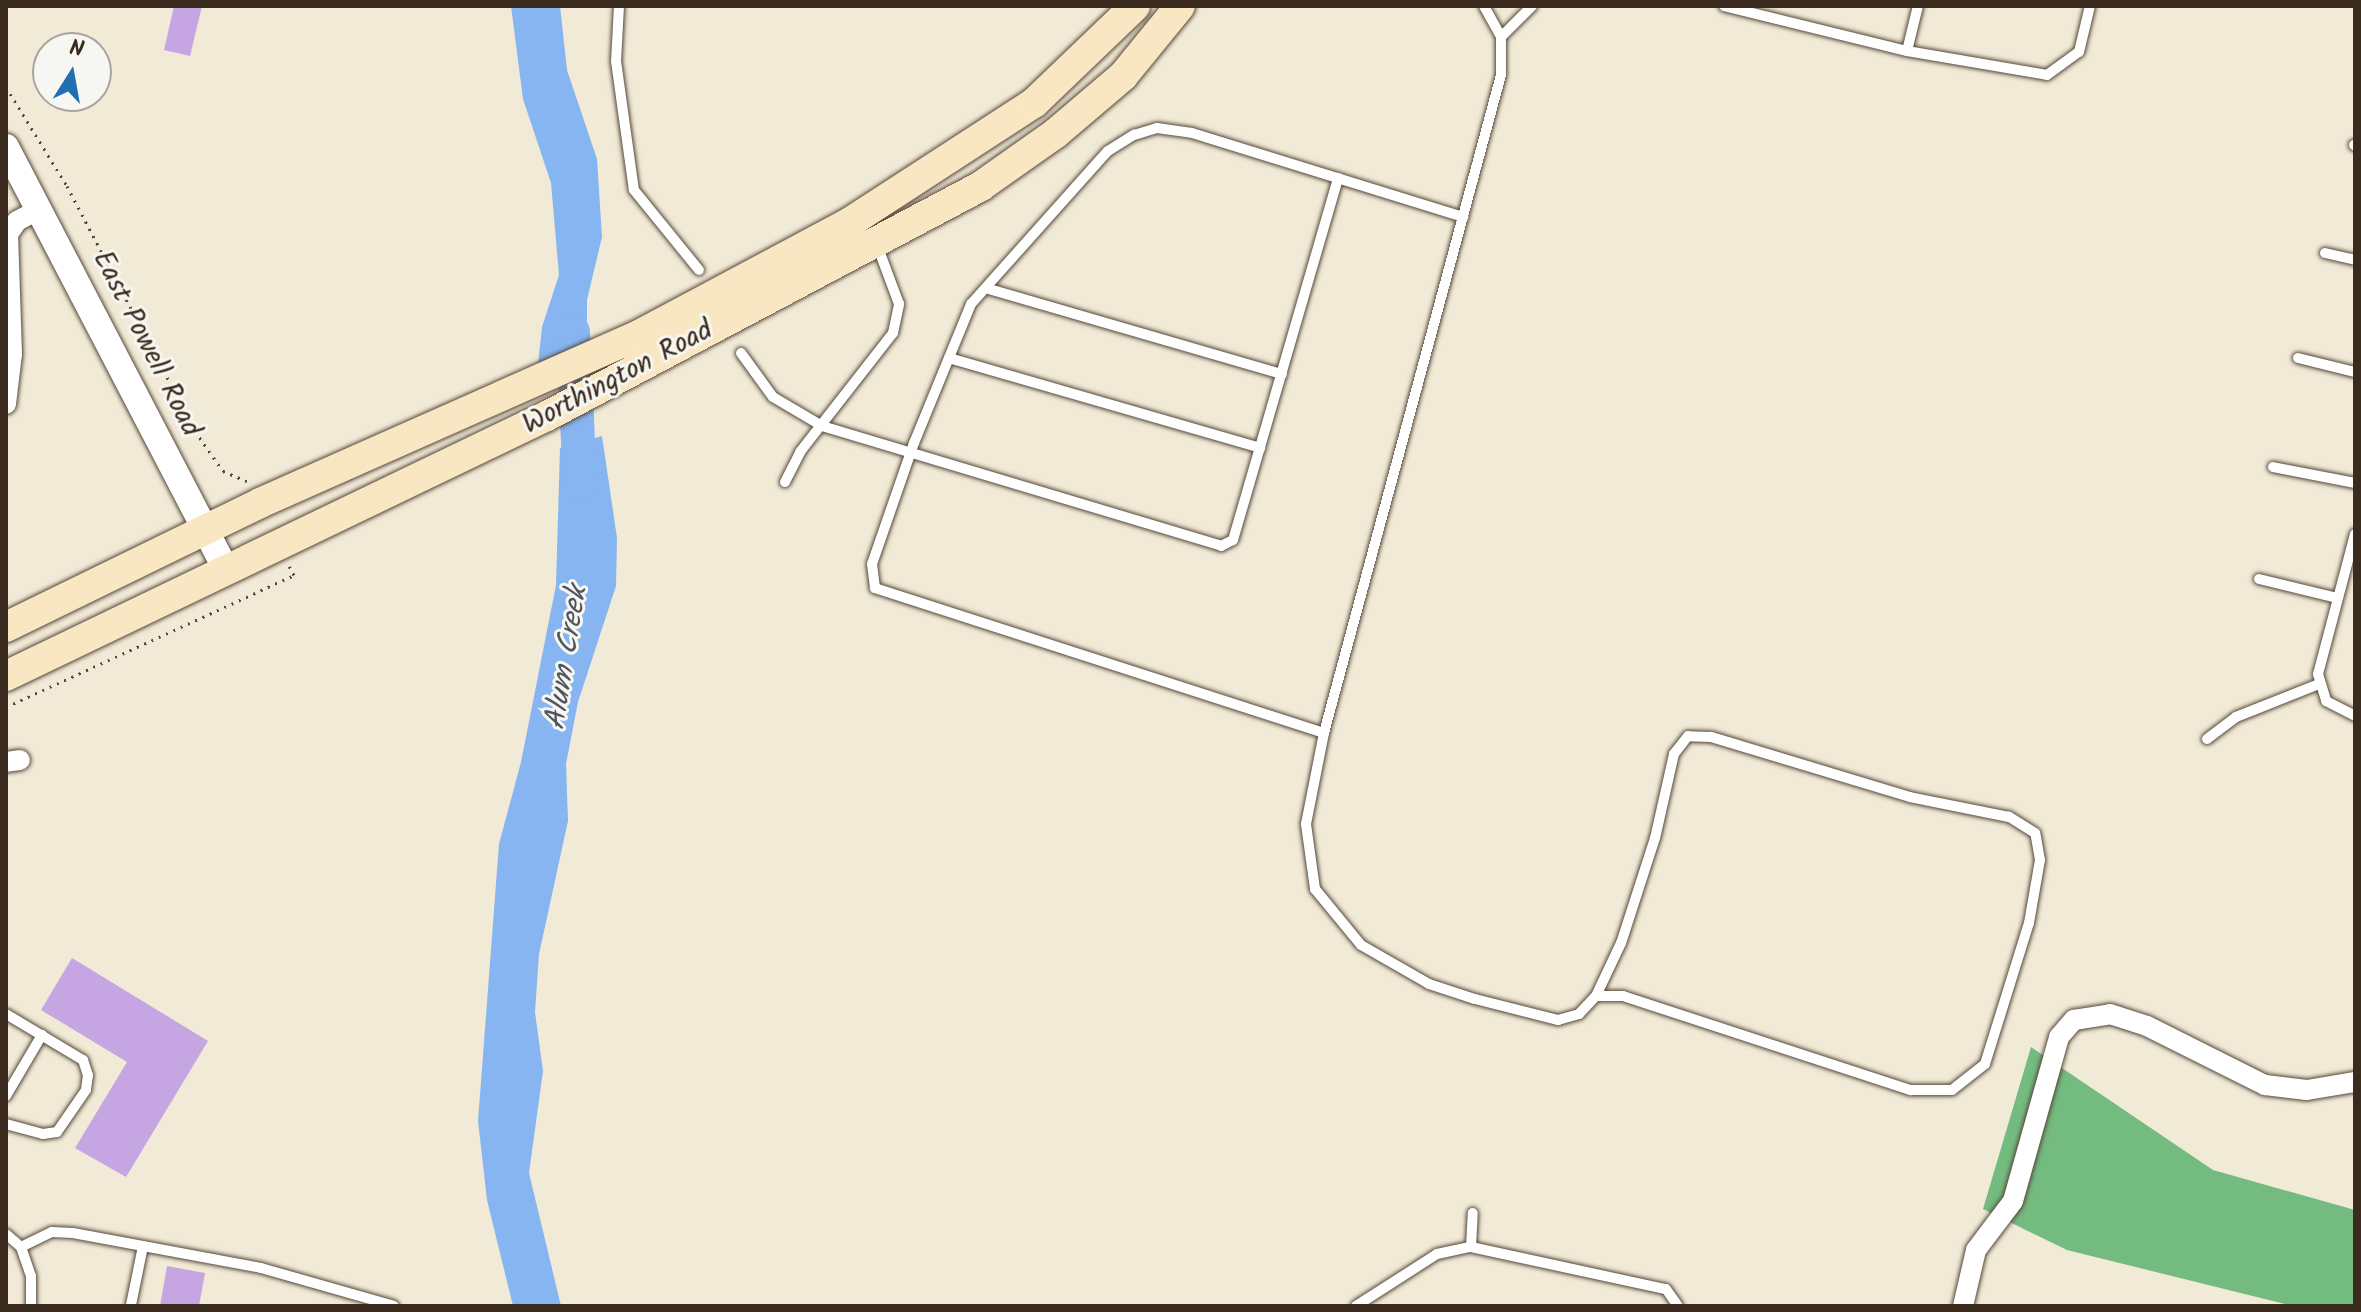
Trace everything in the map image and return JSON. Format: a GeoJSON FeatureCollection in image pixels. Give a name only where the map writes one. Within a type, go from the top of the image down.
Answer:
{"type":"FeatureCollection","features":[{"type":"Feature","properties":{"kind":"main road","name":"Worthington Road"},"geometry":{"type":"LineString","coordinates":[[6,627],[204,529],[641,334],[858,218],[1034,103],[1135,6]]}},
{"type":"Feature","properties":{"kind":"main road","name":"Worthington Road"},"geometry":{"type":"LineString","coordinates":[[6,676],[500,440],[981,186],[1056,133],[1123,76],[1180,6]]}},
{"type":"Feature","properties":{"kind":"street","name":"East Powell Road"},"geometry":{"type":"LineString","coordinates":[[6,147],[41,208],[227,571]]}},
{"type":"Feature","properties":{"kind":"street"},"geometry":{"type":"LineString","coordinates":[[6,404],[12,354],[8,234],[17,221],[41,208]]}},
{"type":"Feature","properties":{"kind":"street"},"geometry":{"type":"LineString","coordinates":[[858,218],[876,243]]}},
{"type":"Feature","properties":{"kind":"street"},"geometry":{"type":"LineString","coordinates":[[1963,1306],[1976,1250],[2013,1201],[2059,1037],[2074,1020],[2110,1014],[2147,1026],[2265,1085],[2307,1090],[2355,1082]]}},
{"type":"Feature","properties":{"kind":"lane"},"geometry":{"type":"LineString","coordinates":[[619,6],[616,61],[634,190],[699,270]]}},
{"type":"Feature","properties":{"kind":"lane"},"geometry":{"type":"LineString","coordinates":[[1484,6],[1501,37],[1501,75],[1324,733],[1306,824],[1315,889],[1340,925],[1391,965],[1475,999],[1558,1020],[1579,1014],[1596,996],[1621,943],[1645,868],[1674,754],[1688,736],[1711,737],[1910,797],[2009,817],[2035,833],[2040,860],[2001,1020],[1985,1064],[1952,1090],[1911,1090],[1623,996],[1596,996]]}},
{"type":"Feature","properties":{"kind":"lane"},"geometry":{"type":"LineString","coordinates":[[1501,37],[1532,6]]}},
{"type":"Feature","properties":{"kind":"lane"},"geometry":{"type":"LineString","coordinates":[[1724,6],[1907,51],[2047,75],[2079,52],[2090,6]]}},
{"type":"Feature","properties":{"kind":"lane"},"geometry":{"type":"LineString","coordinates":[[1907,51],[1918,6]]}},
{"type":"Feature","properties":{"kind":"lane"},"geometry":{"type":"LineString","coordinates":[[1324,733],[875,588],[872,564],[910,453],[971,304],[989,289],[1108,151],[1134,135],[1157,128],[1192,133],[1463,217]]}},
{"type":"Feature","properties":{"kind":"lane"},"geometry":{"type":"LineString","coordinates":[[741,353],[773,397],[822,426],[1221,546],[1233,540],[1338,178]]}},
{"type":"Feature","properties":{"kind":"lane"},"geometry":{"type":"LineString","coordinates":[[785,482],[822,426],[893,333],[899,304],[876,243]]}},
{"type":"Feature","properties":{"kind":"lane"},"geometry":{"type":"LineString","coordinates":[[2325,253],[2355,260]]}},
{"type":"Feature","properties":{"kind":"lane"},"geometry":{"type":"LineString","coordinates":[[989,289],[1282,374]]}},
{"type":"Feature","properties":{"kind":"lane"},"geometry":{"type":"LineString","coordinates":[[949,358],[1260,448]]}},
{"type":"Feature","properties":{"kind":"lane"},"geometry":{"type":"LineString","coordinates":[[2298,358],[2355,372]]}},
{"type":"Feature","properties":{"kind":"lane"},"geometry":{"type":"LineString","coordinates":[[2273,467],[2355,483]]}},
{"type":"Feature","properties":{"kind":"lane"},"geometry":{"type":"LineString","coordinates":[[2355,534],[2319,662],[2319,684],[2326,701],[2355,716]]}},
{"type":"Feature","properties":{"kind":"lane"},"geometry":{"type":"LineString","coordinates":[[2259,579],[2337,598]]}},
{"type":"Feature","properties":{"kind":"lane"},"geometry":{"type":"LineString","coordinates":[[2207,739],[2236,717],[2319,684]]}},
{"type":"Feature","properties":{"kind":"lane"},"geometry":{"type":"LineString","coordinates":[[6,1014],[83,1060],[86,1090],[57,1132],[6,1124]]}},
{"type":"Feature","properties":{"kind":"lane"},"geometry":{"type":"LineString","coordinates":[[6,1096],[42,1035]]}},
{"type":"Feature","properties":{"kind":"lane"},"geometry":{"type":"LineString","coordinates":[[1471,1247],[1473,1213]]}},
{"type":"Feature","properties":{"kind":"lane"},"geometry":{"type":"LineString","coordinates":[[21,1247],[52,1232],[143,1246],[261,1268],[394,1306]]}},
{"type":"Feature","properties":{"kind":"lane"},"geometry":{"type":"LineString","coordinates":[[6,1234],[21,1247],[31,1276],[31,1306]]}},
{"type":"Feature","properties":{"kind":"lane"},"geometry":{"type":"LineString","coordinates":[[131,1305],[143,1246]]}},
{"type":"Feature","properties":{"kind":"lane"},"geometry":{"type":"LineString","coordinates":[[1356,1306],[1437,1254],[1471,1247],[1666,1289],[1678,1306]]}},
{"type":"Feature","properties":{"kind":"green space"},"geometry":{"type":"Polygon","coordinates":[[[2031,1047],[2213,1170],[2355,1210],[2355,1306],[2293,1306],[2067,1250],[1983,1209],[2031,1047]]]}},
{"type":"Feature","properties":{"kind":"water"},"geometry":{"type":"Polygon","coordinates":[[[511,6],[560,6],[567,70],[597,159],[602,237],[587,300],[587,340],[538,364],[542,327],[559,275],[551,183],[523,99],[511,6]]]}},
{"type":"Feature","properties":{"kind":"water"},"geometry":{"type":"Polygon","coordinates":[[[602,436],[617,538],[616,586],[578,702],[566,764],[568,821],[539,954],[535,1012],[543,1071],[529,1173],[561,1306],[513,1306],[487,1200],[478,1121],[499,844],[521,762],[556,585],[560,448],[602,436]]]}},
{"type":"Feature","properties":{"kind":"building"},"geometry":{"type":"Polygon","coordinates":[[[174,6],[202,6],[190,56],[164,50],[174,6]]]}},
{"type":"Feature","properties":{"kind":"building"},"geometry":{"type":"Polygon","coordinates":[[[72,958],[208,1041],[126,1177],[75,1148],[127,1062],[41,1010],[72,958]]]}},
{"type":"Feature","properties":{"kind":"building"},"geometry":{"type":"Polygon","coordinates":[[[167,1266],[205,1273],[199,1306],[160,1306],[167,1266]]]}},
{"type":"Feature","properties":{"kind":"waterway","name":"Alum Creek"},"geometry":{"type":"LineString","coordinates":[[573,332],[580,487]]}}]}
